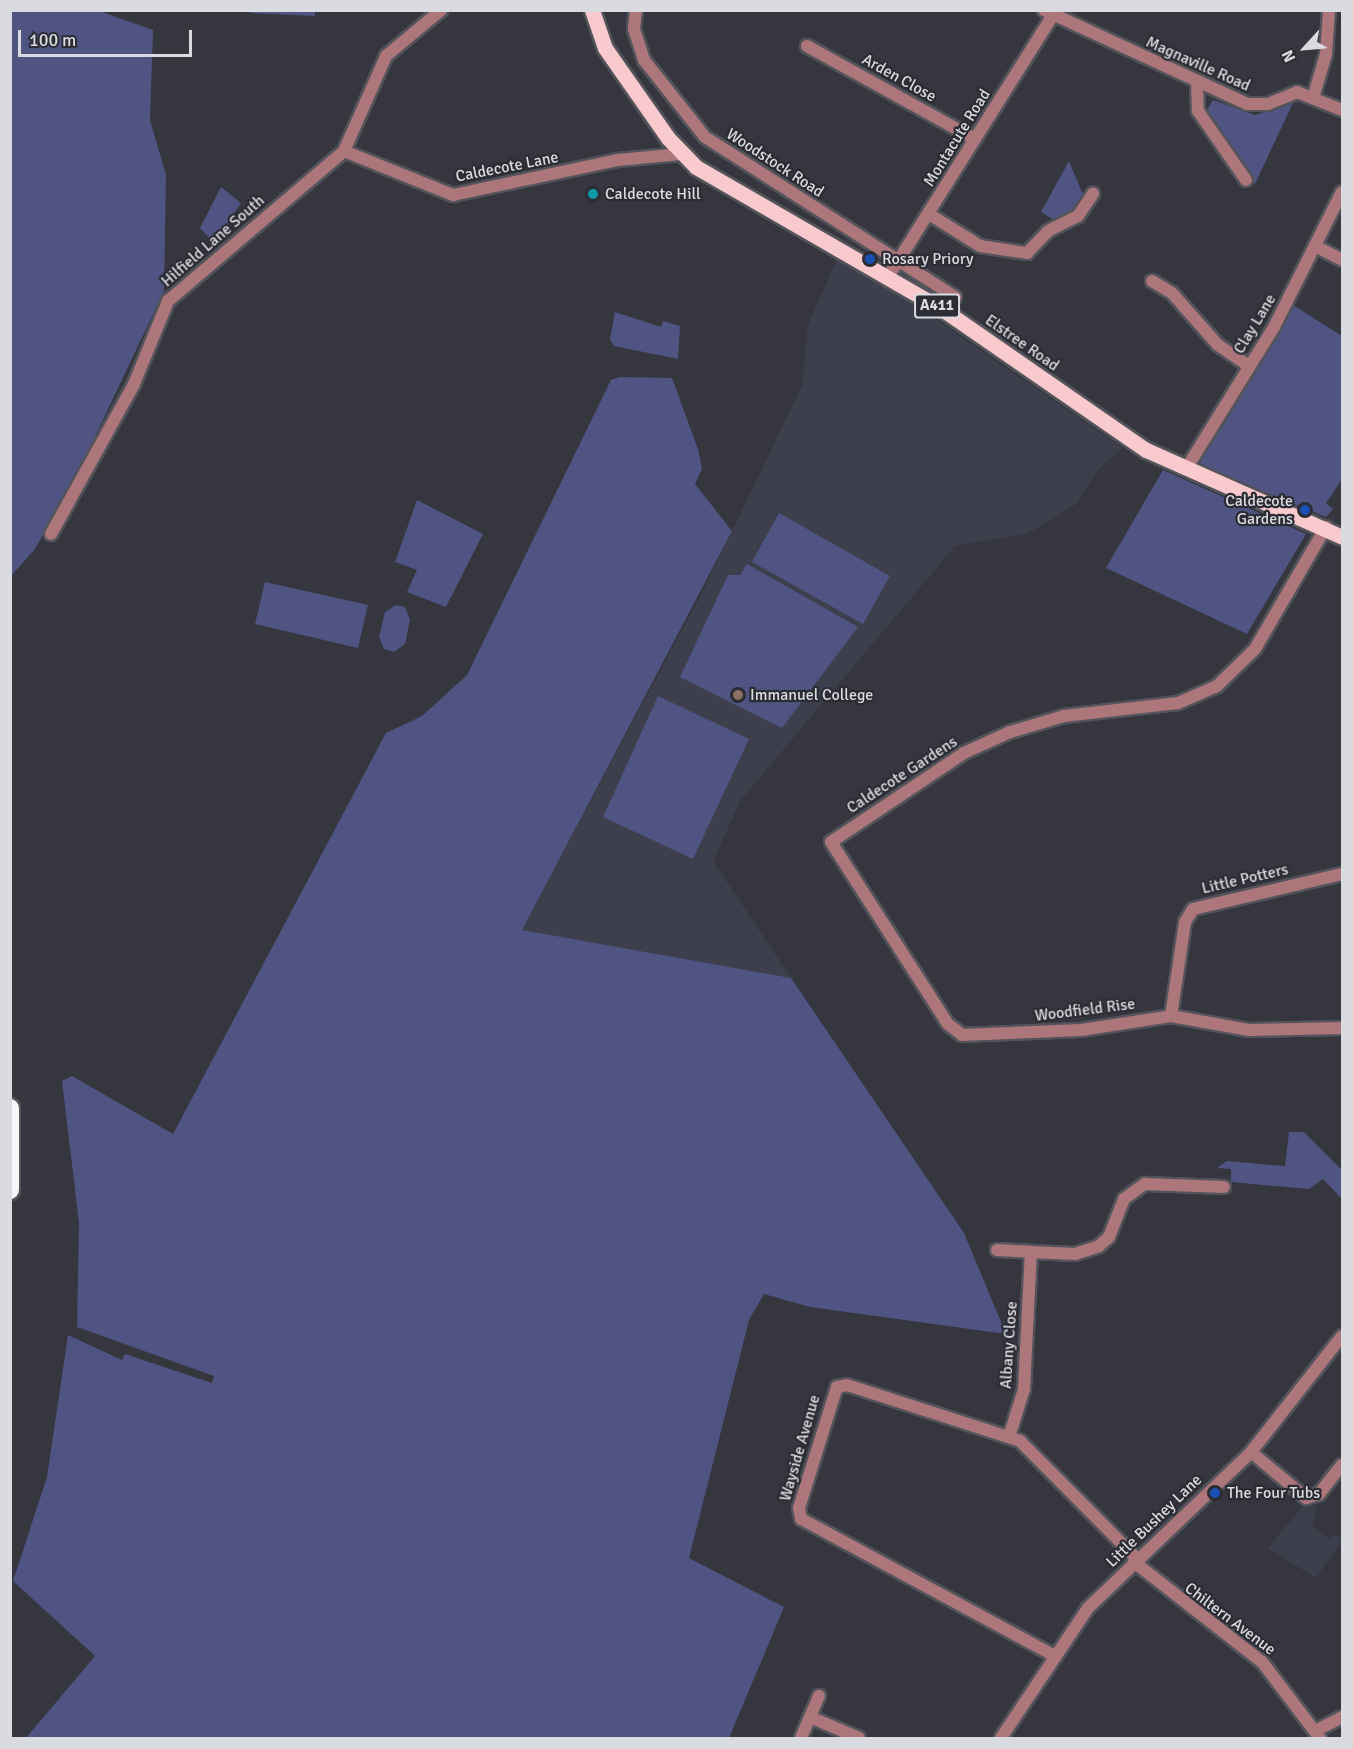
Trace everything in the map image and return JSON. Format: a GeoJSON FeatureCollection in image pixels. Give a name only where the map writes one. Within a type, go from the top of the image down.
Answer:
{"type":"FeatureCollection","features":[{"type":"Feature","properties":{"kind":"highway"},"geometry":{"type":"LineString","coordinates":[[10,1108],[10,1190]]}},
{"type":"Feature","properties":{"kind":"main road","name":"Elstree Road"},"geometry":{"type":"LineString","coordinates":[[592,10],[605,48],[681,154],[731,189],[888,277],[1122,436],[1186,470],[1326,527],[1342,537]]}},
{"type":"Feature","properties":{"kind":"street","name":"Hilfield Lane South"},"geometry":{"type":"LineString","coordinates":[[51,534],[134,384],[168,301],[344,151],[386,56],[441,10]]}},
{"type":"Feature","properties":{"kind":"street","name":"Woodstock Road"},"geometry":{"type":"LineString","coordinates":[[636,10],[634,29],[644,60],[705,137],[955,297]]}},
{"type":"Feature","properties":{"kind":"street"},"geometry":{"type":"LineString","coordinates":[[1329,10],[1326,54],[1314,95],[1342,110]]}},
{"type":"Feature","properties":{"kind":"street","name":"Montacute Road"},"geometry":{"type":"LineString","coordinates":[[888,277],[975,139],[1049,12]]}},
{"type":"Feature","properties":{"kind":"street","name":"Magnaville Road"},"geometry":{"type":"LineString","coordinates":[[1049,12],[1197,84],[1257,105],[1297,92],[1314,95]]}},
{"type":"Feature","properties":{"kind":"street","name":"Arden Close"},"geometry":{"type":"LineString","coordinates":[[807,46],[975,139]]}},
{"type":"Feature","properties":{"kind":"street"},"geometry":{"type":"LineString","coordinates":[[1197,84],[1198,111],[1246,180]]}},
{"type":"Feature","properties":{"kind":"street","name":"Caldecote Lane"},"geometry":{"type":"LineString","coordinates":[[344,151],[453,195],[618,160],[681,154]]}},
{"type":"Feature","properties":{"kind":"street","name":"Clay Lane"},"geometry":{"type":"LineString","coordinates":[[1186,470],[1249,366],[1342,192]]}},
{"type":"Feature","properties":{"kind":"street"},"geometry":{"type":"LineString","coordinates":[[929,214],[980,246],[1028,253],[1048,231],[1078,216],[1093,194]]}},
{"type":"Feature","properties":{"kind":"street"},"geometry":{"type":"LineString","coordinates":[[1315,246],[1342,260]]}},
{"type":"Feature","properties":{"kind":"street"},"geometry":{"type":"LineString","coordinates":[[1152,281],[1172,293],[1218,345],[1249,366]]}},
{"type":"Feature","properties":{"kind":"street","name":"Caldecote Gardens"},"geometry":{"type":"LineString","coordinates":[[887,928],[831,842],[964,753],[1010,732],[1064,716],[1178,703],[1217,686],[1255,649],[1326,527]]}},
{"type":"Feature","properties":{"kind":"street","name":"Little Potters"},"geometry":{"type":"LineString","coordinates":[[1171,1016],[1185,922],[1193,909],[1342,874]]}},
{"type":"Feature","properties":{"kind":"street","name":"Woodfield Rise"},"geometry":{"type":"LineString","coordinates":[[887,928],[948,1023],[962,1035],[1081,1030],[1171,1016],[1249,1030],[1342,1028]]}},
{"type":"Feature","properties":{"kind":"street"},"geometry":{"type":"LineString","coordinates":[[997,1250],[1075,1254],[1099,1246],[1109,1237],[1124,1199],[1145,1184],[1224,1187]]}},
{"type":"Feature","properties":{"kind":"street","name":"Albany Close"},"geometry":{"type":"LineString","coordinates":[[1009,1437],[1024,1389],[1031,1252]]}},
{"type":"Feature","properties":{"kind":"street","name":"Little Bushey Lane"},"geometry":{"type":"LineString","coordinates":[[1001,1738],[1053,1655],[1088,1608],[1251,1452],[1342,1336]]}},
{"type":"Feature","properties":{"kind":"street","name":"Wayside Avenue"},"geometry":{"type":"LineString","coordinates":[[1053,1655],[806,1523],[799,1514],[831,1396],[841,1386],[1009,1437],[1026,1445],[1135,1561]]}},
{"type":"Feature","properties":{"kind":"street"},"geometry":{"type":"LineString","coordinates":[[1251,1452],[1306,1498],[1319,1494],[1342,1465]]}},
{"type":"Feature","properties":{"kind":"street","name":"Chiltern Avenue"},"geometry":{"type":"LineString","coordinates":[[1135,1561],[1262,1662],[1317,1735]]}},
{"type":"Feature","properties":{"kind":"street"},"geometry":{"type":"LineString","coordinates":[[801,1738],[819,1696]]}},
{"type":"Feature","properties":{"kind":"street"},"geometry":{"type":"LineString","coordinates":[[810,1717],[859,1738]]}},
{"type":"Feature","properties":{"kind":"street"},"geometry":{"type":"LineString","coordinates":[[1317,1735],[1342,1717]]}},
{"type":"Feature","properties":{"kind":"shaded area"},"geometry":{"type":"Polygon","coordinates":[[[11,11],[99,11],[153,30],[150,120],[166,175],[164,291],[73,483],[35,549],[11,576],[11,11]]]}},
{"type":"Feature","properties":{"kind":"shaded area"},"geometry":{"type":"Polygon","coordinates":[[[251,11],[315,11],[315,16],[251,13],[251,11]]]}},
{"type":"Feature","properties":{"kind":"shaded area"},"geometry":{"type":"Polygon","coordinates":[[[1213,100],[1255,115],[1293,103],[1255,184],[1205,113],[1213,100]]]}},
{"type":"Feature","properties":{"kind":"shaded area"},"geometry":{"type":"Polygon","coordinates":[[[1069,161],[1084,197],[1075,214],[1057,222],[1041,212],[1069,161]]]}},
{"type":"Feature","properties":{"kind":"shaded area"},"geometry":{"type":"Polygon","coordinates":[[[221,187],[241,203],[214,243],[200,228],[221,187]]]}},
{"type":"Feature","properties":{"kind":"shaded area","name":"Immanuel College"},"geometry":{"type":"Polygon","coordinates":[[[837,259],[899,294],[1122,448],[1098,470],[1076,504],[1027,534],[955,546],[740,801],[713,861],[791,978],[521,931],[704,589],[802,386],[808,325],[837,259]]]}},
{"type":"Feature","properties":{"kind":"shaded area"},"geometry":{"type":"Polygon","coordinates":[[[1293,305],[1342,336],[1342,479],[1326,503],[1333,509],[1326,517],[1197,464],[1293,305]]]}},
{"type":"Feature","properties":{"kind":"shaded area"},"geometry":{"type":"Polygon","coordinates":[[[615,312],[661,327],[663,321],[680,326],[678,359],[614,346],[610,339],[615,312]]]}},
{"type":"Feature","properties":{"kind":"shaded area"},"geometry":{"type":"Polygon","coordinates":[[[620,377],[672,378],[698,449],[702,469],[695,484],[732,531],[522,930],[791,978],[964,1233],[1006,1334],[810,1307],[764,1294],[749,1320],[689,1558],[784,1607],[729,1738],[26,1738],[95,1656],[13,1581],[47,1477],[68,1335],[122,1360],[125,1354],[212,1383],[214,1376],[77,1327],[79,1223],[62,1081],[72,1076],[173,1134],[386,733],[422,716],[467,675],[611,380],[620,377]]]}},
{"type":"Feature","properties":{"kind":"shaded area"},"geometry":{"type":"Polygon","coordinates":[[[1163,470],[1306,534],[1247,634],[1106,568],[1163,470]]]}},
{"type":"Feature","properties":{"kind":"shaded area"},"geometry":{"type":"Polygon","coordinates":[[[417,500],[483,534],[446,607],[407,592],[417,570],[395,562],[417,500]]]}},
{"type":"Feature","properties":{"kind":"shaded area"},"geometry":{"type":"Polygon","coordinates":[[[779,513],[890,576],[863,624],[752,562],[779,513]]]}},
{"type":"Feature","properties":{"kind":"shaded area"},"geometry":{"type":"Polygon","coordinates":[[[747,564],[858,627],[782,728],[680,677],[728,575],[740,575],[747,564]]]}},
{"type":"Feature","properties":{"kind":"shaded area"},"geometry":{"type":"Polygon","coordinates":[[[265,582],[368,605],[358,648],[255,624],[265,582]]]}},
{"type":"Feature","properties":{"kind":"shaded area"},"geometry":{"type":"Polygon","coordinates":[[[396,605],[405,607],[410,620],[405,644],[394,652],[384,649],[379,637],[385,612],[396,605]]]}},
{"type":"Feature","properties":{"kind":"shaded area"},"geometry":{"type":"Polygon","coordinates":[[[658,696],[749,739],[693,859],[603,817],[658,696]]]}},
{"type":"Feature","properties":{"kind":"shaded area"},"geometry":{"type":"Polygon","coordinates":[[[1289,1132],[1304,1132],[1342,1170],[1342,1199],[1323,1179],[1309,1189],[1231,1182],[1231,1169],[1217,1168],[1227,1161],[1285,1166],[1289,1132]]]}},
{"type":"Feature","properties":{"kind":"shaded area"},"geometry":{"type":"Polygon","coordinates":[[[1304,1505],[1317,1507],[1313,1527],[1329,1539],[1334,1534],[1342,1540],[1316,1578],[1268,1548],[1304,1505]]]}},
{"type":"Feature","properties":{"kind":"place","name":"Caldecote Hill"},"geometry":{"type":"Point","coordinates":[593,194]}},
{"type":"Feature","properties":{"kind":"place","name":"Rosary Priory"},"geometry":{"type":"Point","coordinates":[870,259]}},
{"type":"Feature","properties":{"kind":"place","name":"Caldecote Gardens"},"geometry":{"type":"Point","coordinates":[1305,510]}},
{"type":"Feature","properties":{"kind":"place","name":"Immanuel College"},"geometry":{"type":"Point","coordinates":[738,695]}},
{"type":"Feature","properties":{"kind":"place","name":"The Four Tubs"},"geometry":{"type":"Point","coordinates":[1215,1493]}}]}
